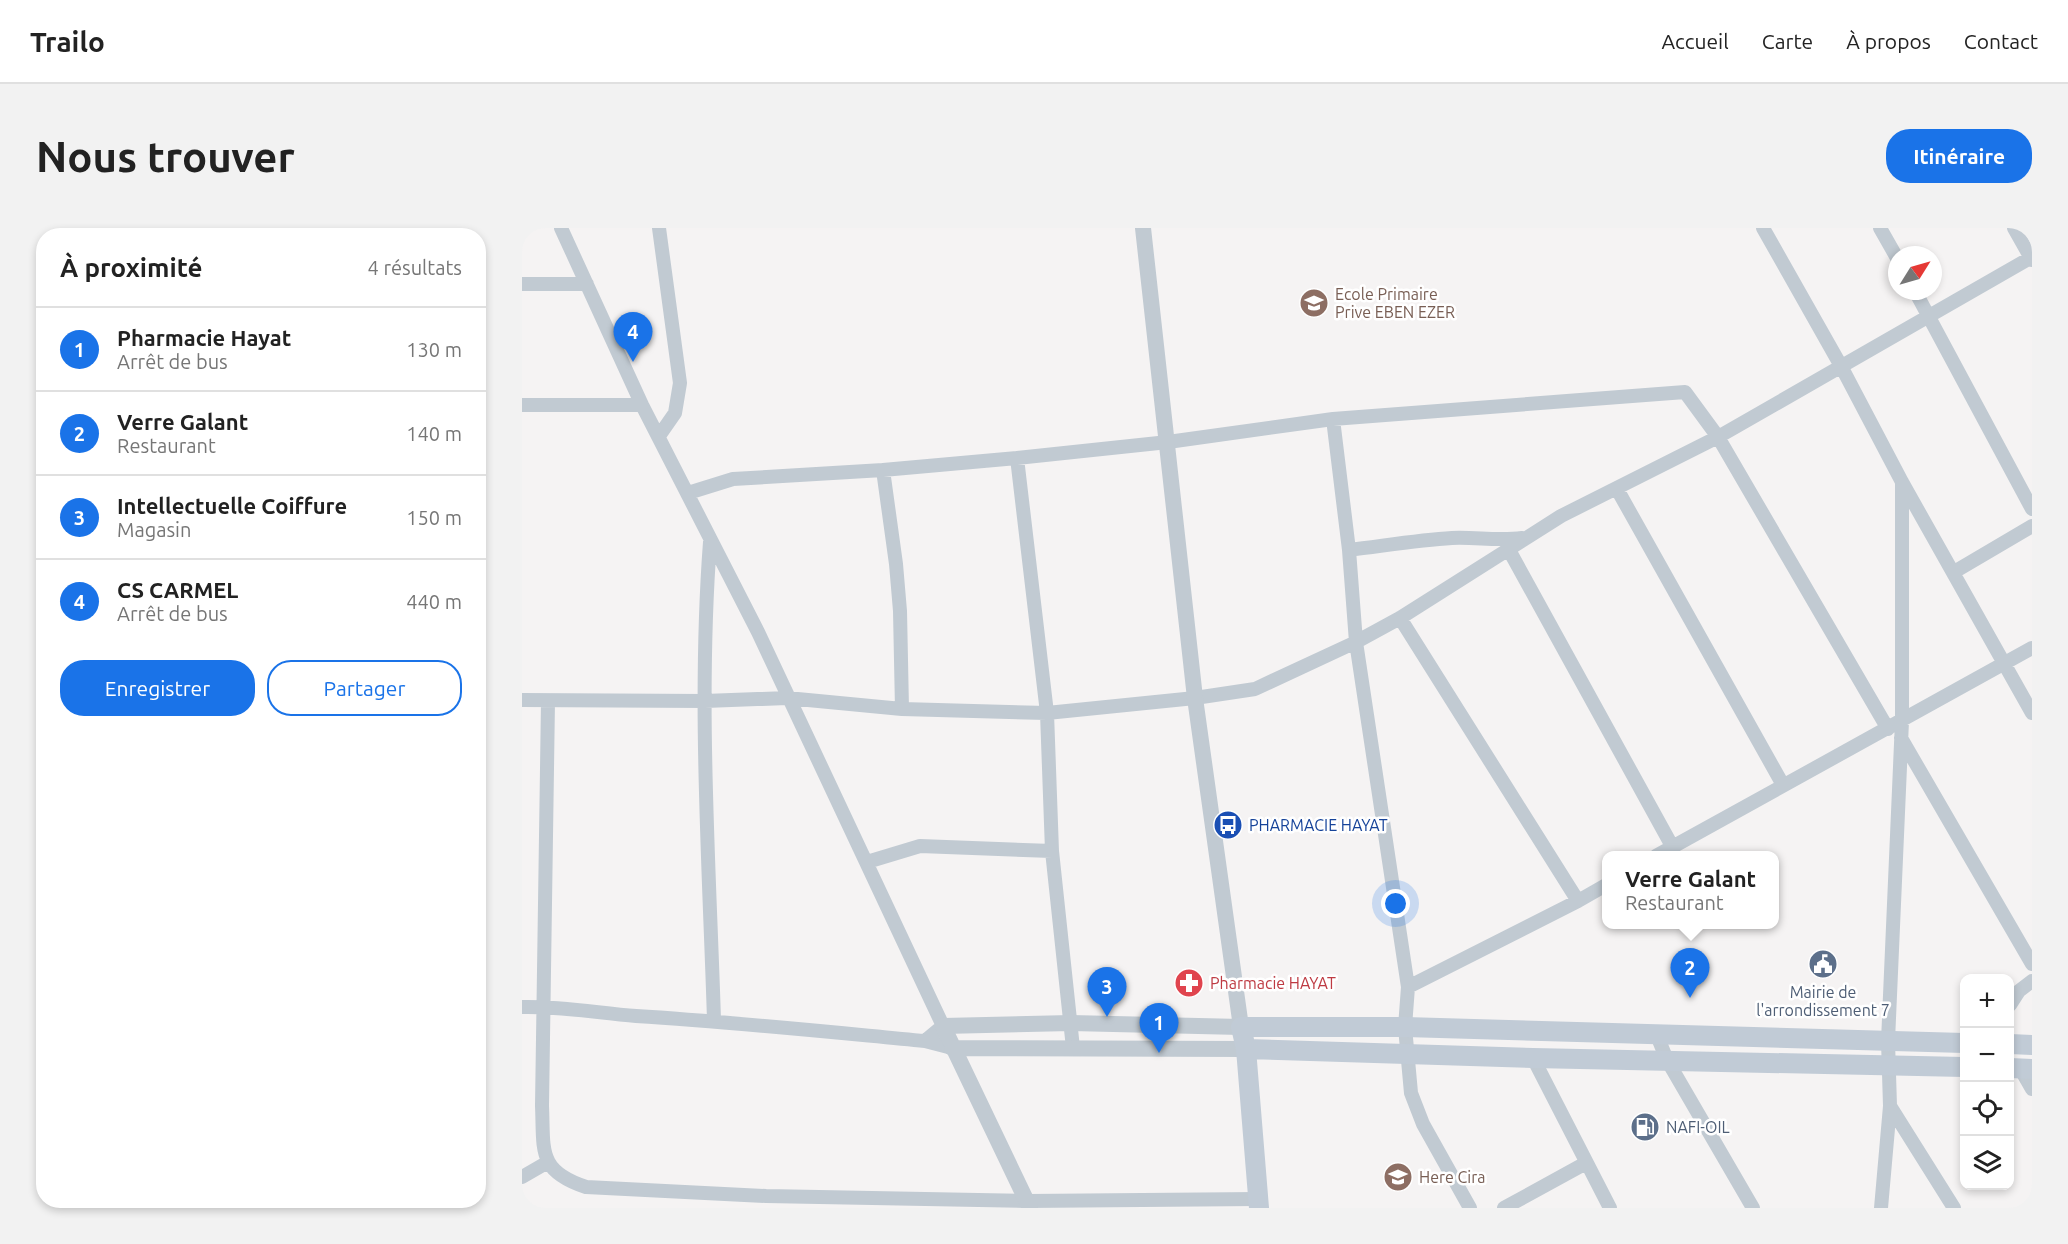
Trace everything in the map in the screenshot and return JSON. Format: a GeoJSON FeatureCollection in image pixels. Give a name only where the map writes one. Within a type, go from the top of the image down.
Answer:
{"type":"FeatureCollection","features":[{"type":"Feature","properties":{"kind":"main road"},"geometry":{"type":"LineString","coordinates":[[1259,1204],[1246,1049],[1241,1027],[1405,1027],[1960,1043]]}},
{"type":"Feature","properties":{"kind":"main road"},"geometry":{"type":"LineString","coordinates":[[2014,1044],[2032,1045]]}},
{"type":"Feature","properties":{"kind":"main road"},"geometry":{"type":"LineString","coordinates":[[1246,1049],[1533,1058],[1960,1066]]}},
{"type":"Feature","properties":{"kind":"street"},"geometry":{"type":"LineString","coordinates":[[561,228],[642,405],[758,632],[952,1048],[1029,1205]]}},
{"type":"Feature","properties":{"kind":"street"},"geometry":{"type":"LineString","coordinates":[[659,228],[680,383],[675,413],[659,436]]}},
{"type":"Feature","properties":{"kind":"street"},"geometry":{"type":"LineString","coordinates":[[925,1041],[943,1026],[1071,1023],[1241,1027],[1195,698],[1143,228]]}},
{"type":"Feature","properties":{"kind":"street"},"geometry":{"type":"LineString","coordinates":[[1763,228],[2032,713]]}},
{"type":"Feature","properties":{"kind":"street"},"geometry":{"type":"LineString","coordinates":[[1880,228],[1890,246]]}},
{"type":"Feature","properties":{"kind":"street"},"geometry":{"type":"LineString","coordinates":[[522,700],[705,701],[787,698],[902,709],[1047,713],[1195,698],[1255,689],[1356,642],[1400,618],[1561,516],[1718,437],[2032,258],[2014,228]]}},
{"type":"Feature","properties":{"kind":"street"},"geometry":{"type":"LineString","coordinates":[[522,284],[587,284]]}},
{"type":"Feature","properties":{"kind":"street"},"geometry":{"type":"LineString","coordinates":[[1920,300],[2032,509]]}},
{"type":"Feature","properties":{"kind":"street"},"geometry":{"type":"LineString","coordinates":[[688,493],[734,478],[883,470],[1017,458],[1168,442],[1333,419],[1685,392],[1718,437],[1888,729]]}},
{"type":"Feature","properties":{"kind":"street"},"geometry":{"type":"LineString","coordinates":[[522,405],[642,405]]}},
{"type":"Feature","properties":{"kind":"street"},"geometry":{"type":"LineString","coordinates":[[1333,419],[1349,550],[1356,642],[1408,987],[1405,1027],[1411,1093],[1416,1108],[1470,1208]]}},
{"type":"Feature","properties":{"kind":"street"},"geometry":{"type":"LineString","coordinates":[[1017,458],[1047,713],[1053,851],[1073,1048]]}},
{"type":"Feature","properties":{"kind":"street"},"geometry":{"type":"LineString","coordinates":[[883,470],[900,611],[902,709]]}},
{"type":"Feature","properties":{"kind":"street"},"geometry":{"type":"LineString","coordinates":[[1881,1208],[1890,1106],[1888,1041],[1902,721],[1902,482]]}},
{"type":"Feature","properties":{"kind":"street"},"geometry":{"type":"LineString","coordinates":[[1617,489],[1783,785]]}},
{"type":"Feature","properties":{"kind":"street"},"geometry":{"type":"LineString","coordinates":[[1954,572],[2032,526]]}},
{"type":"Feature","properties":{"kind":"street"},"geometry":{"type":"LineString","coordinates":[[1349,550],[1451,538],[1500,541],[1526,538]]}},
{"type":"Feature","properties":{"kind":"street"},"geometry":{"type":"LineString","coordinates":[[710,540],[705,626],[705,701],[714,1020]]}},
{"type":"Feature","properties":{"kind":"street"},"geometry":{"type":"LineString","coordinates":[[1509,550],[1672,846]]}},
{"type":"Feature","properties":{"kind":"street"},"geometry":{"type":"LineString","coordinates":[[1400,618],[1578,901]]}},
{"type":"Feature","properties":{"kind":"street"},"geometry":{"type":"LineString","coordinates":[[1663,851],[2032,648]]}},
{"type":"Feature","properties":{"kind":"street"},"geometry":{"type":"LineString","coordinates":[[549,700],[542,1106],[544,1152],[548,1162],[559,1176],[586,1188],[766,1202],[1029,1205],[1259,1204]]}},
{"type":"Feature","properties":{"kind":"street"},"geometry":{"type":"LineString","coordinates":[[1901,738],[2032,964]]}},
{"type":"Feature","properties":{"kind":"street"},"geometry":{"type":"LineString","coordinates":[[867,862],[920,846],[1053,851]]}},
{"type":"Feature","properties":{"kind":"street"},"geometry":{"type":"LineString","coordinates":[[1408,987],[1602,887]]}},
{"type":"Feature","properties":{"kind":"street"},"geometry":{"type":"LineString","coordinates":[[2014,999],[2019,991],[2032,981]]}},
{"type":"Feature","properties":{"kind":"street"},"geometry":{"type":"LineString","coordinates":[[522,1007],[544,1006],[629,1015],[714,1020],[925,1041],[952,1048],[1246,1049]]}},
{"type":"Feature","properties":{"kind":"street"},"geometry":{"type":"LineString","coordinates":[[1656,1034],[1667,1060],[1753,1208]]}},
{"type":"Feature","properties":{"kind":"street"},"geometry":{"type":"LineString","coordinates":[[1533,1058],[1610,1208]]}},
{"type":"Feature","properties":{"kind":"street"},"geometry":{"type":"LineString","coordinates":[[2021,1068],[2032,1089]]}},
{"type":"Feature","properties":{"kind":"street"},"geometry":{"type":"LineString","coordinates":[[1890,1106],[1954,1208]]}},
{"type":"Feature","properties":{"kind":"street"},"geometry":{"type":"LineString","coordinates":[[522,1177],[548,1162]]}},
{"type":"Feature","properties":{"kind":"street"},"geometry":{"type":"LineString","coordinates":[[1504,1208],[1586,1163]]}},
{"type":"Feature","properties":{"kind":"place","name":"Ecole Primaire Prive EBEN EZER"},"geometry":{"type":"Point","coordinates":[1314,303]}},
{"type":"Feature","properties":{"kind":"place","name":"CS CARMEL"},"geometry":{"type":"Point","coordinates":[633,362]}},
{"type":"Feature","properties":{"kind":"place","name":"PHARMACIE HAYAT"},"geometry":{"type":"Point","coordinates":[1228,825]}},
{"type":"Feature","properties":{"kind":"place","name":"Mairie de l'arrondissement 7"},"geometry":{"type":"Point","coordinates":[1823,964]}},
{"type":"Feature","properties":{"kind":"place","name":"Pharmacie HAYAT"},"geometry":{"type":"Point","coordinates":[1189,983]}},
{"type":"Feature","properties":{"kind":"place","name":"Verre Galant"},"geometry":{"type":"Point","coordinates":[1690,998]}},
{"type":"Feature","properties":{"kind":"place","name":"Intellectuelle Coiffure"},"geometry":{"type":"Point","coordinates":[1107,1017]}},
{"type":"Feature","properties":{"kind":"place","name":"Pharmacie Hayat"},"geometry":{"type":"Point","coordinates":[1159,1053]}},
{"type":"Feature","properties":{"kind":"place","name":"NAFI-OIL"},"geometry":{"type":"Point","coordinates":[1645,1127]}},
{"type":"Feature","properties":{"kind":"place","name":"Here Cira"},"geometry":{"type":"Point","coordinates":[1398,1177]}}]}
